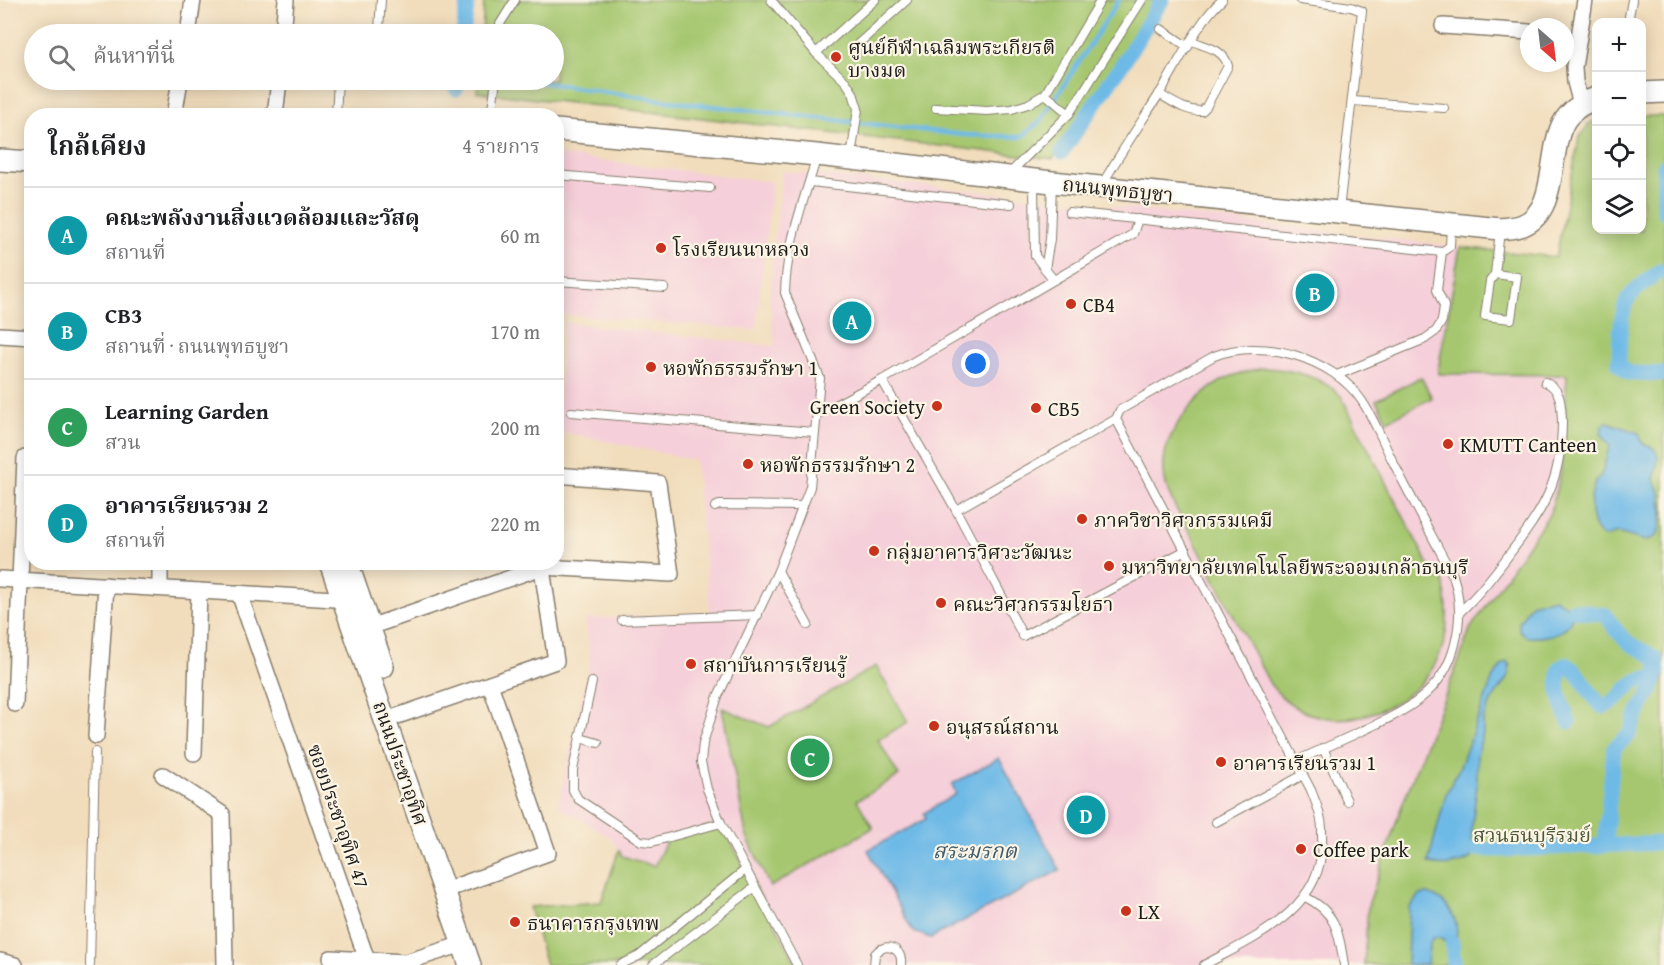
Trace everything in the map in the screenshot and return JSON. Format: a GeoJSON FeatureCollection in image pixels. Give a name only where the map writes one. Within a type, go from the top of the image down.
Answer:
{"type":"FeatureCollection","features":[{"type":"Feature","properties":{"kind":"main road"},"geometry":{"type":"LineString","coordinates":[[1646,93],[1664,92]]}},
{"type":"Feature","properties":{"kind":"main road","name":"ถนนพุทธบูชา"},"geometry":{"type":"LineString","coordinates":[[564,131],[817,155],[1500,229],[1525,224],[1537,215],[1548,190],[1561,129],[1567,116],[1589,101]]}},
{"type":"Feature","properties":{"kind":"main road"},"geometry":{"type":"LineString","coordinates":[[0,160],[24,162]]}},
{"type":"Feature","properties":{"kind":"main road","name":"ถนนประชาอุทิศ"},"geometry":{"type":"LineString","coordinates":[[335,570],[352,600],[484,965]]}},
{"type":"Feature","properties":{"kind":"main road","name":"ถนนประชาอุทิศ"},"geometry":{"type":"LineString","coordinates":[[348,570],[352,600]]}},
{"type":"Feature","properties":{"kind":"main road","name":"ถนนประชาอุทิศ"},"geometry":{"type":"LineString","coordinates":[[393,718],[470,965]]}},
{"type":"Feature","properties":{"kind":"street"},"geometry":{"type":"LineString","coordinates":[[189,24],[193,0]]}},
{"type":"Feature","properties":{"kind":"street"},"geometry":{"type":"LineString","coordinates":[[284,24],[286,0]]}},
{"type":"Feature","properties":{"kind":"street"},"geometry":{"type":"LineString","coordinates":[[1574,28],[1585,0]]}},
{"type":"Feature","properties":{"kind":"street"},"geometry":{"type":"LineString","coordinates":[[1443,26],[1520,31]]}},
{"type":"Feature","properties":{"kind":"street"},"geometry":{"type":"LineString","coordinates":[[1574,67],[1575,82],[1589,101]]}},
{"type":"Feature","properties":{"kind":"street"},"geometry":{"type":"LineString","coordinates":[[175,108],[178,90]]}},
{"type":"Feature","properties":{"kind":"street"},"geometry":{"type":"LineString","coordinates":[[276,108],[278,90]]}},
{"type":"Feature","properties":{"kind":"street"},"geometry":{"type":"LineString","coordinates":[[0,335],[24,336]]}},
{"type":"Feature","properties":{"kind":"street"},"geometry":{"type":"LineString","coordinates":[[564,476],[657,483],[670,574],[564,567]]}},
{"type":"Feature","properties":{"kind":"street"},"geometry":{"type":"LineString","coordinates":[[15,704],[24,478]]}},
{"type":"Feature","properties":{"kind":"street"},"geometry":{"type":"LineString","coordinates":[[160,570],[160,588]]}},
{"type":"Feature","properties":{"kind":"street"},"geometry":{"type":"LineString","coordinates":[[362,629],[527,570]]}},
{"type":"Feature","properties":{"kind":"street"},"geometry":{"type":"LineString","coordinates":[[393,718],[556,661],[542,570]]}},
{"type":"Feature","properties":{"kind":"street"},"geometry":{"type":"LineString","coordinates":[[0,579],[352,600]]}},
{"type":"Feature","properties":{"kind":"street"},"geometry":{"type":"LineString","coordinates":[[96,736],[105,585]]}},
{"type":"Feature","properties":{"kind":"street"},"geometry":{"type":"LineString","coordinates":[[194,753],[199,591]]}},
{"type":"Feature","properties":{"kind":"street","name":"ซอยประชาอุทิศ 47"},"geometry":{"type":"LineString","coordinates":[[239,593],[367,960]]}},
{"type":"Feature","properties":{"kind":"street"},"geometry":{"type":"LineString","coordinates":[[457,886],[548,853],[490,684]]}},
{"type":"Feature","properties":{"kind":"street"},"geometry":{"type":"LineString","coordinates":[[163,775],[222,814],[225,965]]}},
{"type":"Feature","properties":{"kind":"street"},"geometry":{"type":"LineString","coordinates":[[331,958],[406,962],[463,944]]}},
{"type":"Feature","properties":{"kind":"street"},"geometry":{"type":"LineString","coordinates":[[0,961],[15,965]]}},
{"type":"Feature","properties":{"kind":"lane"},"geometry":{"type":"LineString","coordinates":[[379,24],[381,0]]}},
{"type":"Feature","properties":{"kind":"lane"},"geometry":{"type":"LineString","coordinates":[[500,24],[515,0]]}},
{"type":"Feature","properties":{"kind":"lane"},"geometry":{"type":"LineString","coordinates":[[771,0],[854,93],[858,109],[850,159]]}},
{"type":"Feature","properties":{"kind":"lane"},"geometry":{"type":"LineString","coordinates":[[816,52],[874,0]]}},
{"type":"Feature","properties":{"kind":"lane"},"geometry":{"type":"LineString","coordinates":[[858,44],[907,0]]}},
{"type":"Feature","properties":{"kind":"lane"},"geometry":{"type":"LineString","coordinates":[[936,108],[987,111],[1012,109],[1048,97],[1101,0]]}},
{"type":"Feature","properties":{"kind":"lane"},"geometry":{"type":"LineString","coordinates":[[1006,177],[1070,114],[1142,0]]}},
{"type":"Feature","properties":{"kind":"lane"},"geometry":{"type":"LineString","coordinates":[[1101,187],[1118,156],[1190,44],[1222,0]]}},
{"type":"Feature","properties":{"kind":"lane"},"geometry":{"type":"LineString","coordinates":[[1300,0],[1363,7],[1339,212]]}},
{"type":"Feature","properties":{"kind":"lane"},"geometry":{"type":"LineString","coordinates":[[1629,18],[1632,0]]}},
{"type":"Feature","properties":{"kind":"lane"},"geometry":{"type":"LineString","coordinates":[[1159,94],[1194,111],[1202,111],[1228,66],[1221,52],[1190,44],[1161,29]]}},
{"type":"Feature","properties":{"kind":"lane"},"geometry":{"type":"LineString","coordinates":[[336,108],[337,90]]}},
{"type":"Feature","properties":{"kind":"lane"},"geometry":{"type":"LineString","coordinates":[[492,108],[495,90]]}},
{"type":"Feature","properties":{"kind":"lane"},"geometry":{"type":"LineString","coordinates":[[1048,97],[1070,114]]}},
{"type":"Feature","properties":{"kind":"lane"},"geometry":{"type":"LineString","coordinates":[[1353,101],[1444,108]]}},
{"type":"Feature","properties":{"kind":"lane"},"geometry":{"type":"LineString","coordinates":[[797,965],[721,823],[703,777],[701,762],[703,743],[718,696],[778,571],[810,487],[820,378],[785,293],[788,259],[817,155]]}},
{"type":"Feature","properties":{"kind":"lane"},"geometry":{"type":"LineString","coordinates":[[564,176],[710,188]]}},
{"type":"Feature","properties":{"kind":"lane"},"geometry":{"type":"LineString","coordinates":[[1043,181],[1050,239],[1045,269]]}},
{"type":"Feature","properties":{"kind":"lane"},"geometry":{"type":"LineString","coordinates":[[1043,181],[1035,256],[1053,279]]}},
{"type":"Feature","properties":{"kind":"lane"},"geometry":{"type":"LineString","coordinates":[[810,182],[1011,204]]}},
{"type":"Feature","properties":{"kind":"lane"},"geometry":{"type":"LineString","coordinates":[[1069,212],[1442,252],[1450,246],[1451,224]]}},
{"type":"Feature","properties":{"kind":"lane"},"geometry":{"type":"LineString","coordinates":[[818,414],[882,380],[1133,234],[1138,219]]}},
{"type":"Feature","properties":{"kind":"lane"},"geometry":{"type":"LineString","coordinates":[[1495,274],[1517,277],[1511,319],[1485,316],[1490,280],[1495,274],[1500,229]]}},
{"type":"Feature","properties":{"kind":"lane"},"geometry":{"type":"LineString","coordinates":[[1337,375],[1425,339],[1436,331],[1442,321],[1444,306],[1437,290],[1442,252]]}},
{"type":"Feature","properties":{"kind":"lane"},"geometry":{"type":"LineString","coordinates":[[564,282],[664,288]]}},
{"type":"Feature","properties":{"kind":"lane"},"geometry":{"type":"LineString","coordinates":[[956,510],[1116,419],[1120,410],[1214,356],[1230,351],[1251,349],[1277,352],[1306,359],[1324,366],[1337,375],[1361,400],[1453,576],[1460,599],[1459,628],[1453,654],[1444,672],[1430,691],[1405,710],[1296,761]]}},
{"type":"Feature","properties":{"kind":"lane"},"geometry":{"type":"LineString","coordinates":[[882,380],[956,510],[1023,636],[1186,550]]}},
{"type":"Feature","properties":{"kind":"lane"},"geometry":{"type":"LineString","coordinates":[[1460,612],[1479,593],[1536,519],[1555,478],[1562,437],[1561,403],[1557,391],[1545,382]]}},
{"type":"Feature","properties":{"kind":"lane"},"geometry":{"type":"LineString","coordinates":[[571,412],[814,432]]}},
{"type":"Feature","properties":{"kind":"lane"},"geometry":{"type":"LineString","coordinates":[[1116,419],[1296,761],[1321,817],[1321,861],[1313,885],[1305,897],[1291,912],[1266,930],[1215,962],[1204,965]]}},
{"type":"Feature","properties":{"kind":"lane"},"geometry":{"type":"LineString","coordinates":[[715,507],[719,505],[803,506]]}},
{"type":"Feature","properties":{"kind":"lane"},"geometry":{"type":"LineString","coordinates":[[778,571],[808,625]]}},
{"type":"Feature","properties":{"kind":"lane"},"geometry":{"type":"LineString","coordinates":[[622,620],[758,615]]}},
{"type":"Feature","properties":{"kind":"lane"},"geometry":{"type":"LineString","coordinates":[[592,682],[573,770],[573,790],[578,799],[640,841],[652,842],[721,823]]}},
{"type":"Feature","properties":{"kind":"lane"},"geometry":{"type":"LineString","coordinates":[[580,738],[598,743]]}},
{"type":"Feature","properties":{"kind":"lane"},"geometry":{"type":"LineString","coordinates":[[1323,748],[1347,801]]}},
{"type":"Feature","properties":{"kind":"lane"},"geometry":{"type":"LineString","coordinates":[[90,965],[95,752]]}},
{"type":"Feature","properties":{"kind":"lane"},"geometry":{"type":"LineString","coordinates":[[1216,822],[1303,775]]}},
{"type":"Feature","properties":{"kind":"lane"},"geometry":{"type":"LineString","coordinates":[[620,965],[639,956],[745,870]]}},
{"type":"Feature","properties":{"kind":"lane"},"geometry":{"type":"LineString","coordinates":[[652,965],[755,887]]}},
{"type":"Feature","properties":{"kind":"lane"},"geometry":{"type":"LineString","coordinates":[[1305,897],[1325,910],[1337,927],[1344,965]]}},
{"type":"Feature","properties":{"kind":"lane"},"geometry":{"type":"LineString","coordinates":[[874,965],[875,954],[887,946],[900,952],[902,965]]}},
{"type":"Feature","properties":{"kind":"shaded area","name":"โรงเรียนนาหลวง"},"geometry":{"type":"Polygon","coordinates":[[[564,156],[772,182],[756,330],[564,315],[564,156]]]}},
{"type":"Feature","properties":{"kind":"shaded area","name":"มหาวิทยาลัยเทคโนโลยีพระจอมเกล้าธนบุรี"},"geometry":{"type":"Polygon","coordinates":[[[783,171],[1067,201],[1460,247],[1439,374],[1567,375],[1561,472],[1550,513],[1470,629],[1401,808],[1368,906],[1364,965],[546,965],[529,907],[602,902],[619,850],[610,837],[558,806],[590,661],[586,619],[710,613],[695,460],[564,432],[564,322],[775,346],[770,301],[774,242],[783,171]]]}},
{"type":"Feature","properties":{"kind":"green space","name":"ศูนย์กีฬาเฉลิมพระเกียรติ บางมด"},"geometry":{"type":"Polygon","coordinates":[[[484,0],[1156,0],[1053,159],[477,92],[477,90],[564,90],[564,24],[483,24],[484,0]]]}},
{"type":"Feature","properties":{"kind":"green space","name":"สวนธนบุรีรมย์"},"geometry":{"type":"Polygon","coordinates":[[[1646,116],[1664,116],[1664,965],[1364,965],[1368,906],[1401,808],[1470,629],[1550,513],[1561,472],[1567,375],[1439,374],[1460,247],[1556,257],[1579,138],[1592,122],[1592,234],[1646,234],[1646,116]]]}},
{"type":"Feature","properties":{"kind":"green space"},"geometry":{"type":"Polygon","coordinates":[[[1263,368],[1305,374],[1324,383],[1341,396],[1436,579],[1442,577],[1447,621],[1444,642],[1436,662],[1422,682],[1404,698],[1374,713],[1341,719],[1310,714],[1296,707],[1270,684],[1167,489],[1164,458],[1173,431],[1181,418],[1201,396],[1223,380],[1263,368]]]}},
{"type":"Feature","properties":{"kind":"green space"},"geometry":{"type":"Polygon","coordinates":[[[1421,377],[1432,398],[1387,421],[1376,400],[1421,377]]]}},
{"type":"Feature","properties":{"kind":"green space"},"geometry":{"type":"Polygon","coordinates":[[[876,666],[908,722],[878,740],[899,776],[857,800],[873,828],[770,887],[746,834],[722,708],[769,727],[876,666]]]}},
{"type":"Feature","properties":{"kind":"green space"},"geometry":{"type":"Polygon","coordinates":[[[721,823],[797,965],[546,965],[529,907],[601,902],[619,850],[622,856],[654,866],[668,838],[721,823]]]}},
{"type":"Feature","properties":{"kind":"water"},"geometry":{"type":"Polygon","coordinates":[[[1607,422],[1639,433],[1642,443],[1657,452],[1658,461],[1654,479],[1660,492],[1661,522],[1657,536],[1646,541],[1618,533],[1604,537],[1592,521],[1592,491],[1602,473],[1610,446],[1601,433],[1602,426],[1607,422]]]}},
{"type":"Feature","properties":{"kind":"water"},"geometry":{"type":"Polygon","coordinates":[[[1555,598],[1573,610],[1568,625],[1557,633],[1542,637],[1526,637],[1519,630],[1519,622],[1531,604],[1555,598]]]}},
{"type":"Feature","properties":{"kind":"water"},"geometry":{"type":"Polygon","coordinates":[[[1507,662],[1510,666],[1508,677],[1492,700],[1483,719],[1483,733],[1477,755],[1477,786],[1471,858],[1450,865],[1428,863],[1446,794],[1460,767],[1492,680],[1501,666],[1507,662]]]}},
{"type":"Feature","properties":{"kind":"water","name":"สระมรกต"},"geometry":{"type":"Polygon","coordinates":[[[999,758],[1060,870],[931,938],[913,932],[868,850],[926,819],[924,813],[956,794],[952,784],[999,758]]]}},
{"type":"Feature","properties":{"kind":"water"},"geometry":{"type":"Polygon","coordinates":[[[1428,894],[1441,901],[1451,911],[1456,925],[1456,940],[1447,943],[1439,938],[1433,938],[1429,946],[1427,965],[1407,965],[1409,908],[1420,895],[1428,894]]]}},
{"type":"Feature","properties":{"kind":"waterway"},"geometry":{"type":"LineString","coordinates":[[464,24],[468,0]]}},
{"type":"Feature","properties":{"kind":"waterway"},"geometry":{"type":"LineString","coordinates":[[564,86],[668,101],[964,135],[1021,137],[1040,122],[1119,0]]}},
{"type":"Feature","properties":{"kind":"waterway"},"geometry":{"type":"LineString","coordinates":[[1062,152],[1123,63],[1162,0]]}},
{"type":"Feature","properties":{"kind":"waterway"},"geometry":{"type":"LineString","coordinates":[[1664,166],[1664,212]]}},
{"type":"Feature","properties":{"kind":"waterway"},"geometry":{"type":"LineString","coordinates":[[1664,272],[1660,271],[1639,287],[1625,305],[1619,365],[1628,373],[1664,374]]}},
{"type":"Feature","properties":{"kind":"waterway"},"geometry":{"type":"LineString","coordinates":[[1573,610],[1606,615],[1626,640],[1656,659],[1658,671],[1651,691],[1636,716],[1629,735],[1614,748],[1605,845]]}},
{"type":"Feature","properties":{"kind":"waterway"},"geometry":{"type":"LineString","coordinates":[[1569,722],[1558,682],[1560,668],[1566,664],[1577,674],[1603,707],[1611,703],[1633,683],[1646,678],[1655,679]]}},
{"type":"Feature","properties":{"kind":"waterway"},"geometry":{"type":"LineString","coordinates":[[1471,849],[1499,850],[1664,843]]}},
{"type":"Feature","properties":{"kind":"waterway"},"geometry":{"type":"LineString","coordinates":[[1452,942],[1454,965]]}},
{"type":"Feature","properties":{"kind":"place","name":"ศูนย์กีฬาเฉลิมพระเกียรติ บางมด"},"geometry":{"type":"Point","coordinates":[836,57]}},
{"type":"Feature","properties":{"kind":"place","name":"โรงเรียนนาหลวง"},"geometry":{"type":"Point","coordinates":[661,248]}},
{"type":"Feature","properties":{"kind":"place","name":"CB3"},"geometry":{"type":"Point","coordinates":[1315,293]}},
{"type":"Feature","properties":{"kind":"place","name":"CB4"},"geometry":{"type":"Point","coordinates":[1071,304]}},
{"type":"Feature","properties":{"kind":"place","name":"คณะพลังงานสิ่งแวดล้อมและวัสดุ"},"geometry":{"type":"Point","coordinates":[852,321]}},
{"type":"Feature","properties":{"kind":"place","name":"หอพักธรรมรักษา 1"},"geometry":{"type":"Point","coordinates":[651,367]}},
{"type":"Feature","properties":{"kind":"place","name":"Green Society"},"geometry":{"type":"Point","coordinates":[937,406]}},
{"type":"Feature","properties":{"kind":"place","name":"CB5"},"geometry":{"type":"Point","coordinates":[1036,408]}},
{"type":"Feature","properties":{"kind":"place","name":"KMUTT Canteen"},"geometry":{"type":"Point","coordinates":[1448,444]}},
{"type":"Feature","properties":{"kind":"place","name":"หอพักธรรมรักษา 2"},"geometry":{"type":"Point","coordinates":[748,464]}},
{"type":"Feature","properties":{"kind":"place","name":"ภาควิชาวิศวกรรมเคมี"},"geometry":{"type":"Point","coordinates":[1082,519]}},
{"type":"Feature","properties":{"kind":"place","name":"กลุ่มอาคารวิศวะวัฒนะ"},"geometry":{"type":"Point","coordinates":[874,551]}},
{"type":"Feature","properties":{"kind":"place","name":"มหาวิทยาลัยเทคโนโลยีพระจอมเกล้าธนบุรี"},"geometry":{"type":"Point","coordinates":[1109,566]}},
{"type":"Feature","properties":{"kind":"place","name":"คณะวิศวกรรมโยธา"},"geometry":{"type":"Point","coordinates":[941,603]}},
{"type":"Feature","properties":{"kind":"place","name":"สถาบันการเรียนรู้"},"geometry":{"type":"Point","coordinates":[691,664]}},
{"type":"Feature","properties":{"kind":"place","name":"อนุสรณ์สถาน"},"geometry":{"type":"Point","coordinates":[934,726]}},
{"type":"Feature","properties":{"kind":"place","name":"Learning Garden"},"geometry":{"type":"Point","coordinates":[810,758]}},
{"type":"Feature","properties":{"kind":"place","name":"อาคารเรียนรวม 1"},"geometry":{"type":"Point","coordinates":[1221,762]}},
{"type":"Feature","properties":{"kind":"place","name":"อาคารเรียนรวม 2"},"geometry":{"type":"Point","coordinates":[1086,815]}},
{"type":"Feature","properties":{"kind":"place","name":"Coffee park"},"geometry":{"type":"Point","coordinates":[1301,849]}},
{"type":"Feature","properties":{"kind":"place","name":"LX"},"geometry":{"type":"Point","coordinates":[1126,911]}},
{"type":"Feature","properties":{"kind":"place","name":"ธนาคารกรุงเทพ"},"geometry":{"type":"Point","coordinates":[515,922]}}]}
